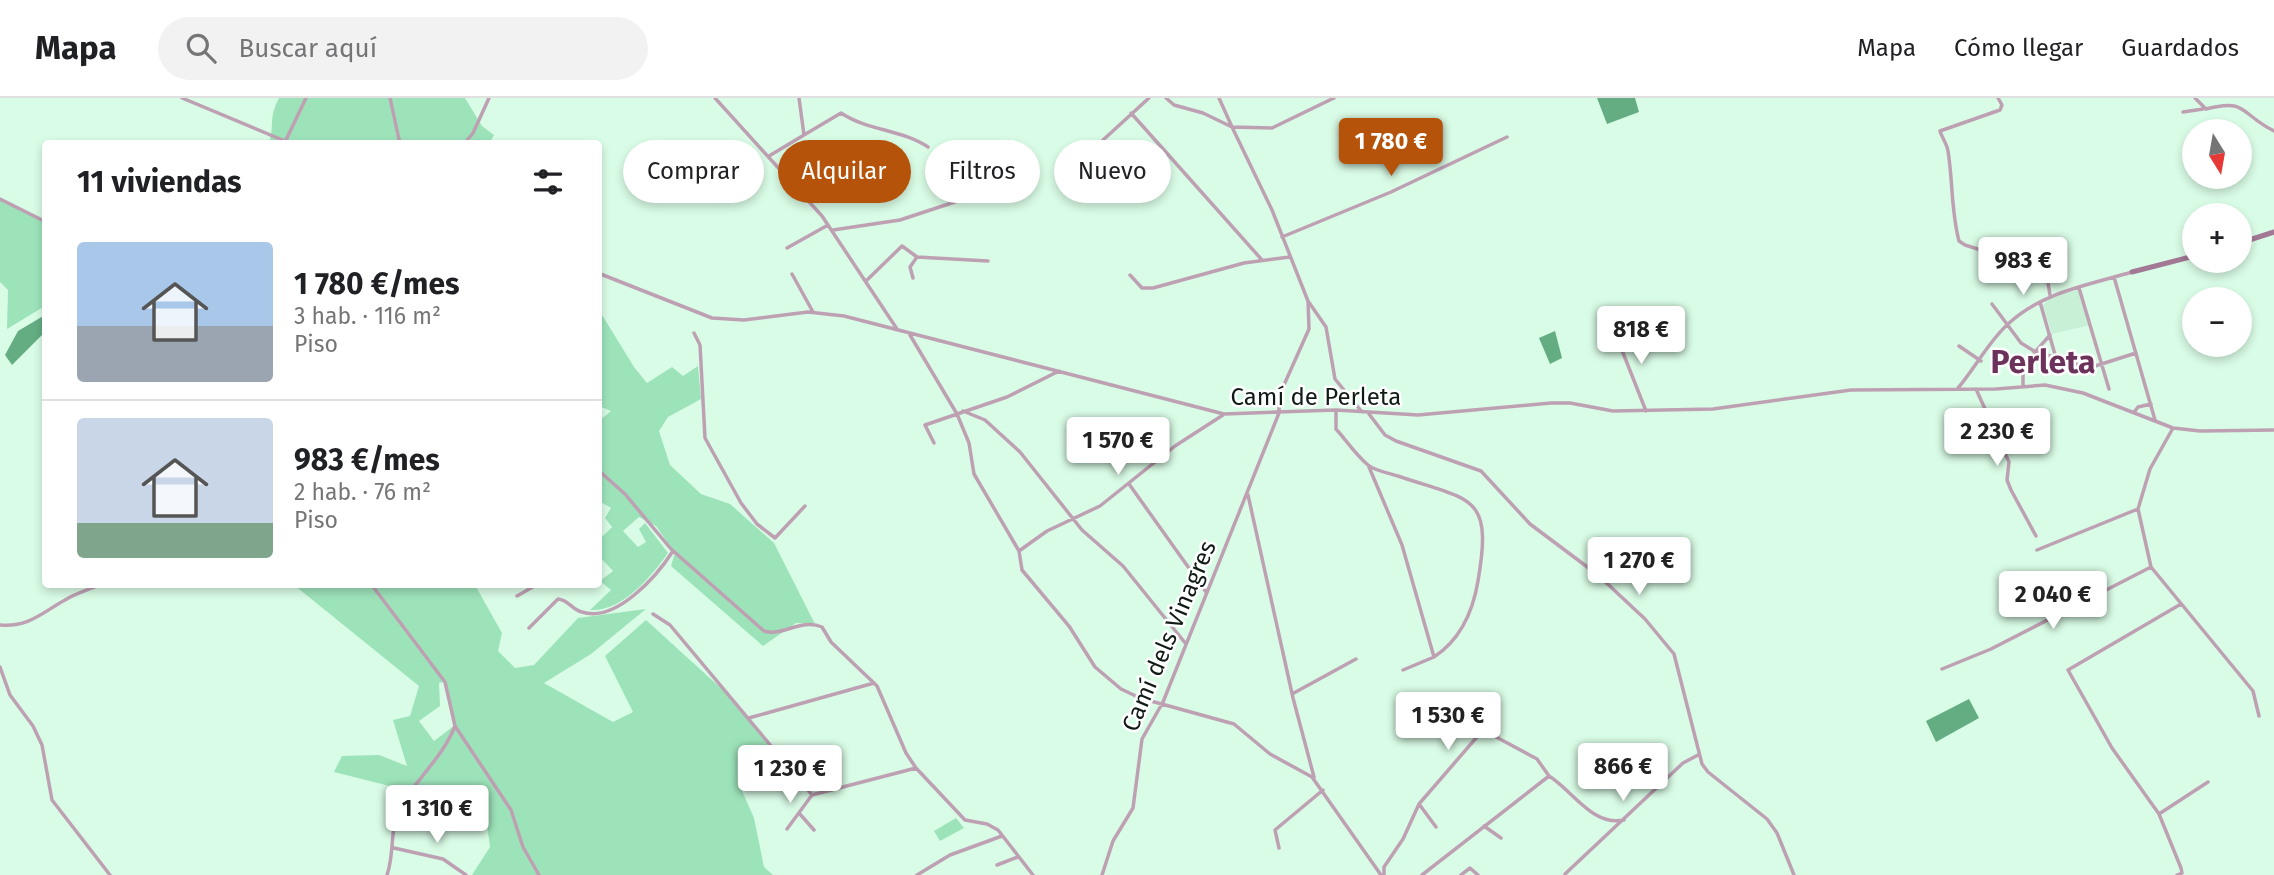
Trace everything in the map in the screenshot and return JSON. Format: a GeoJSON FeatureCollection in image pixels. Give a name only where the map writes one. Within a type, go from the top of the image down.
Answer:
{"type":"FeatureCollection","features":[{"type":"Feature","properties":{"kind":"street"},"geometry":{"type":"LineString","coordinates":[[182,98],[284,140]]}},
{"type":"Feature","properties":{"kind":"street"},"geometry":{"type":"LineString","coordinates":[[286,140],[306,98]]}},
{"type":"Feature","properties":{"kind":"street"},"geometry":{"type":"LineString","coordinates":[[390,98],[399,140]]}},
{"type":"Feature","properties":{"kind":"street"},"geometry":{"type":"LineString","coordinates":[[467,140],[489,98]]}},
{"type":"Feature","properties":{"kind":"street"},"geometry":{"type":"LineString","coordinates":[[715,98],[832,230],[899,331]]}},
{"type":"Feature","properties":{"kind":"street"},"geometry":{"type":"LineString","coordinates":[[799,98],[804,135]]}},
{"type":"Feature","properties":{"kind":"street"},"geometry":{"type":"LineString","coordinates":[[1102,140],[1149,98]]}},
{"type":"Feature","properties":{"kind":"street"},"geometry":{"type":"LineString","coordinates":[[1166,98],[1174,105],[1203,113],[1231,127],[1272,128],[1334,98]]}},
{"type":"Feature","properties":{"kind":"street"},"geometry":{"type":"LineString","coordinates":[[1219,98],[1308,301],[1326,327],[1335,379],[1385,435],[1481,471],[1530,524],[1598,575],[1645,619],[1674,654],[1698,755],[1708,772],[1767,819],[1777,833],[1794,875]]}},
{"type":"Feature","properties":{"kind":"street"},"geometry":{"type":"LineString","coordinates":[[1998,98],[2003,105],[2000,110],[1940,131],[1948,149],[1951,204],[1959,241],[2046,271],[2050,295]]}},
{"type":"Feature","properties":{"kind":"street"},"geometry":{"type":"LineString","coordinates":[[2195,98],[2206,109]]}},
{"type":"Feature","properties":{"kind":"street"},"geometry":{"type":"LineString","coordinates":[[2183,112],[2228,103],[2239,106],[2274,131]]}},
{"type":"Feature","properties":{"kind":"street"},"geometry":{"type":"LineString","coordinates":[[769,156],[841,113],[859,123],[911,136],[925,145]]}},
{"type":"Feature","properties":{"kind":"street"},"geometry":{"type":"LineString","coordinates":[[1131,113],[1262,260]]}},
{"type":"Feature","properties":{"kind":"street"},"geometry":{"type":"LineString","coordinates":[[1282,237],[1391,192],[1507,137]]}},
{"type":"Feature","properties":{"kind":"street"},"geometry":{"type":"LineString","coordinates":[[0,199],[42,220]]}},
{"type":"Feature","properties":{"kind":"street"},"geometry":{"type":"LineString","coordinates":[[832,230],[900,220],[952,203]]}},
{"type":"Feature","properties":{"kind":"street"},"geometry":{"type":"LineString","coordinates":[[787,248],[828,225]]}},
{"type":"Feature","properties":{"kind":"street"},"geometry":{"type":"LineString","coordinates":[[2252,239],[2274,232]]}},
{"type":"Feature","properties":{"kind":"street"},"geometry":{"type":"LineString","coordinates":[[866,281],[902,246],[917,257],[988,261]]}},
{"type":"Feature","properties":{"kind":"street"},"geometry":{"type":"LineString","coordinates":[[913,278],[910,267],[917,257]]}},
{"type":"Feature","properties":{"kind":"street"},"geometry":{"type":"LineString","coordinates":[[1130,275],[1146,289],[1262,260],[1290,257]]}},
{"type":"Feature","properties":{"kind":"street"},"geometry":{"type":"LineString","coordinates":[[1958,388],[2006,325],[2050,295],[2182,259]]}},
{"type":"Feature","properties":{"kind":"street"},"geometry":{"type":"LineString","coordinates":[[792,274],[814,312]]}},
{"type":"Feature","properties":{"kind":"street","name":"Camí de Perleta"},"geometry":{"type":"LineString","coordinates":[[602,275],[712,318],[744,320],[814,312],[844,316],[1224,414],[1336,410],[1366,414],[1418,415],[1551,403],[1614,411],[1646,411],[1726,408],[1851,390],[1976,389],[2023,385],[2064,387],[2135,411],[2173,428]]}},
{"type":"Feature","properties":{"kind":"street"},"geometry":{"type":"LineString","coordinates":[[2115,277],[2155,420]]}},
{"type":"Feature","properties":{"kind":"street"},"geometry":{"type":"LineString","coordinates":[[2079,288],[2109,389]]}},
{"type":"Feature","properties":{"kind":"street","name":"Camí dels Vinagres"},"geometry":{"type":"LineString","coordinates":[[1102,875],[1113,841],[1132,808],[1142,739],[1163,702],[1279,413],[1279,396],[1309,328],[1308,301]]}},
{"type":"Feature","properties":{"kind":"street"},"geometry":{"type":"LineString","coordinates":[[2040,302],[2056,358]]}},
{"type":"Feature","properties":{"kind":"street"},"geometry":{"type":"LineString","coordinates":[[1992,304],[2021,343],[2034,351],[2089,368],[2136,353]]}},
{"type":"Feature","properties":{"kind":"street"},"geometry":{"type":"LineString","coordinates":[[1614,330],[1646,411]]}},
{"type":"Feature","properties":{"kind":"street"},"geometry":{"type":"LineString","coordinates":[[694,333],[701,345],[705,438],[741,503],[757,524],[775,538],[805,506]]}},
{"type":"Feature","properties":{"kind":"street"},"geometry":{"type":"LineString","coordinates":[[909,333],[957,414],[969,443],[974,474],[1019,551],[1018,559],[1028,579],[1069,626],[1095,667],[1121,689],[1140,698],[1163,702],[1234,724],[1270,754],[1315,779]]}},
{"type":"Feature","properties":{"kind":"street"},"geometry":{"type":"LineString","coordinates":[[2023,385],[2023,366],[2050,335]]}},
{"type":"Feature","properties":{"kind":"street"},"geometry":{"type":"LineString","coordinates":[[1959,346],[1981,361]]}},
{"type":"Feature","properties":{"kind":"street"},"geometry":{"type":"LineString","coordinates":[[934,443],[925,425],[1007,397],[1059,371]]}},
{"type":"Feature","properties":{"kind":"street"},"geometry":{"type":"LineString","coordinates":[[1976,389],[2009,462],[2007,480],[2011,490],[2036,536]]}},
{"type":"Feature","properties":{"kind":"street"},"geometry":{"type":"LineString","coordinates":[[2135,411],[2138,407],[2151,404]]}},
{"type":"Feature","properties":{"kind":"street"},"geometry":{"type":"LineString","coordinates":[[1336,410],[1336,429],[1369,467],[1402,545],[1434,657]]}},
{"type":"Feature","properties":{"kind":"street"},"geometry":{"type":"LineString","coordinates":[[963,411],[985,420],[1020,452],[1073,519],[1123,566],[1186,644]]}},
{"type":"Feature","properties":{"kind":"street"},"geometry":{"type":"LineString","coordinates":[[1019,551],[1046,531],[1100,506],[1175,446],[1224,414]]}},
{"type":"Feature","properties":{"kind":"street"},"geometry":{"type":"LineString","coordinates":[[2259,716],[2253,691],[2151,566],[2138,509],[2150,469],[2173,428],[2200,431],[2274,430]]}},
{"type":"Feature","properties":{"kind":"street"},"geometry":{"type":"LineString","coordinates":[[1369,467],[1464,498],[1476,511],[1484,527],[1484,546],[1474,603],[1458,634],[1445,650],[1403,670]]}},
{"type":"Feature","properties":{"kind":"street"},"geometry":{"type":"LineString","coordinates":[[602,474],[625,494],[673,551],[764,631],[774,632],[795,625],[822,627],[831,642],[874,683],[916,768],[965,820],[987,824],[1002,836],[1033,875]]}},
{"type":"Feature","properties":{"kind":"street"},"geometry":{"type":"LineString","coordinates":[[1129,484],[1206,592]]}},
{"type":"Feature","properties":{"kind":"street"},"geometry":{"type":"LineString","coordinates":[[1248,493],[1292,694],[1315,779],[1383,875]]}},
{"type":"Feature","properties":{"kind":"street"},"geometry":{"type":"LineString","coordinates":[[2037,550],[2138,509]]}},
{"type":"Feature","properties":{"kind":"street"},"geometry":{"type":"LineString","coordinates":[[529,628],[558,599],[565,600],[580,612],[601,614],[611,610],[658,575],[673,551]]}},
{"type":"Feature","properties":{"kind":"street"},"geometry":{"type":"LineString","coordinates":[[1942,669],[1991,649],[2151,566]]}},
{"type":"Feature","properties":{"kind":"street"},"geometry":{"type":"LineString","coordinates":[[0,625],[11,626],[29,621],[64,600],[92,588]]}},
{"type":"Feature","properties":{"kind":"street"},"geometry":{"type":"LineString","coordinates":[[374,588],[445,682],[455,726],[511,810],[523,847],[539,875]]}},
{"type":"Feature","properties":{"kind":"street"},"geometry":{"type":"LineString","coordinates":[[517,596],[531,588]]}},
{"type":"Feature","properties":{"kind":"street"},"geometry":{"type":"LineString","coordinates":[[2177,875],[2182,873],[2181,868],[2159,814],[2106,738],[2068,670],[2181,604]]}},
{"type":"Feature","properties":{"kind":"street"},"geometry":{"type":"LineString","coordinates":[[653,614],[670,625],[812,795]]}},
{"type":"Feature","properties":{"kind":"street"},"geometry":{"type":"LineString","coordinates":[[1292,694],[1356,659]]}},
{"type":"Feature","properties":{"kind":"street"},"geometry":{"type":"LineString","coordinates":[[0,667],[10,695],[33,726],[42,745],[52,800],[110,875]]}},
{"type":"Feature","properties":{"kind":"street"},"geometry":{"type":"LineString","coordinates":[[749,718],[874,683]]}},
{"type":"Feature","properties":{"kind":"street"},"geometry":{"type":"LineString","coordinates":[[387,875],[399,809],[448,743],[455,726]]}},
{"type":"Feature","properties":{"kind":"street"},"geometry":{"type":"LineString","coordinates":[[1383,875],[1384,867],[1403,839],[1419,804],[1483,730],[1537,759],[1549,776],[1580,803],[1606,820],[1623,820]]}},
{"type":"Feature","properties":{"kind":"street"},"geometry":{"type":"LineString","coordinates":[[1565,874],[1683,763],[1698,755]]}},
{"type":"Feature","properties":{"kind":"street"},"geometry":{"type":"LineString","coordinates":[[787,829],[812,795],[916,768]]}},
{"type":"Feature","properties":{"kind":"street"},"geometry":{"type":"LineString","coordinates":[[1422,875],[1549,776]]}},
{"type":"Feature","properties":{"kind":"street"},"geometry":{"type":"LineString","coordinates":[[2159,814],[2208,782]]}},
{"type":"Feature","properties":{"kind":"street"},"geometry":{"type":"LineString","coordinates":[[1279,848],[1275,830],[1323,790]]}},
{"type":"Feature","properties":{"kind":"street"},"geometry":{"type":"LineString","coordinates":[[1419,804],[1436,827]]}},
{"type":"Feature","properties":{"kind":"street"},"geometry":{"type":"LineString","coordinates":[[799,813],[814,830]]}},
{"type":"Feature","properties":{"kind":"street"},"geometry":{"type":"LineString","coordinates":[[1484,826],[1502,838]]}},
{"type":"Feature","properties":{"kind":"street"},"geometry":{"type":"LineString","coordinates":[[916,875],[950,855],[1002,836]]}},
{"type":"Feature","properties":{"kind":"street"},"geometry":{"type":"LineString","coordinates":[[394,848],[443,859],[466,875]]}},
{"type":"Feature","properties":{"kind":"street"},"geometry":{"type":"LineString","coordinates":[[997,865],[1018,857]]}},
{"type":"Feature","properties":{"kind":"street"},"geometry":{"type":"LineString","coordinates":[[1461,875],[1470,868],[1478,875]]}},
{"type":"Feature","properties":{"kind":"shaded area"},"geometry":{"type":"Polygon","coordinates":[[[279,98],[465,98],[482,126],[494,135],[491,140],[270,140],[274,111],[279,98]]]}},
{"type":"Feature","properties":{"kind":"shaded area"},"geometry":{"type":"Polygon","coordinates":[[[1597,98],[1635,98],[1639,112],[1607,124],[1597,98]]]}},
{"type":"Feature","properties":{"kind":"shaded area"},"geometry":{"type":"Polygon","coordinates":[[[0,198],[42,221],[42,308],[7,329],[8,290],[0,282],[0,198]]]}},
{"type":"Feature","properties":{"kind":"shaded area"},"geometry":{"type":"Polygon","coordinates":[[[2080,289],[2090,325],[2052,334],[2043,305],[2051,298],[2080,289]]]}},
{"type":"Feature","properties":{"kind":"shaded area"},"geometry":{"type":"Polygon","coordinates":[[[602,315],[647,383],[672,367],[683,376],[698,366],[701,399],[668,417],[659,431],[670,465],[701,494],[730,504],[774,543],[815,624],[796,623],[763,646],[671,566],[675,553],[656,526],[639,517],[623,531],[638,547],[646,542],[639,529],[645,523],[668,553],[635,591],[613,605],[590,610],[611,590],[602,583],[602,579],[613,571],[602,559],[602,537],[612,527],[605,518],[611,508],[602,503],[602,418],[611,411],[602,407],[602,315]]]}},
{"type":"Feature","properties":{"kind":"shaded area"},"geometry":{"type":"Polygon","coordinates":[[[42,317],[42,335],[12,365],[5,355],[18,331],[42,317]]]}},
{"type":"Feature","properties":{"kind":"shaded area"},"geometry":{"type":"Polygon","coordinates":[[[1555,331],[1562,358],[1550,364],[1539,338],[1555,331]]]}},
{"type":"Feature","properties":{"kind":"shaded area"},"geometry":{"type":"Polygon","coordinates":[[[298,588],[477,588],[502,633],[498,651],[515,668],[534,665],[578,618],[646,609],[591,654],[544,683],[613,722],[633,712],[605,656],[646,620],[734,700],[792,770],[740,786],[754,818],[764,867],[773,875],[472,875],[490,847],[485,810],[334,772],[342,756],[379,755],[407,766],[393,720],[410,716],[419,686],[298,588]],[[444,682],[439,683],[440,706],[419,721],[434,741],[455,725],[444,682]]]}},
{"type":"Feature","properties":{"kind":"shaded area"},"geometry":{"type":"Polygon","coordinates":[[[1969,699],[1979,718],[1936,742],[1926,721],[1969,699]]]}},
{"type":"Feature","properties":{"kind":"shaded area"},"geometry":{"type":"Polygon","coordinates":[[[956,818],[964,828],[940,841],[934,831],[956,818]]]}},
{"type":"Feature","properties":{"kind":"district","name":"Perleta"},"geometry":{"type":"Point","coordinates":[2043,362]}}]}
